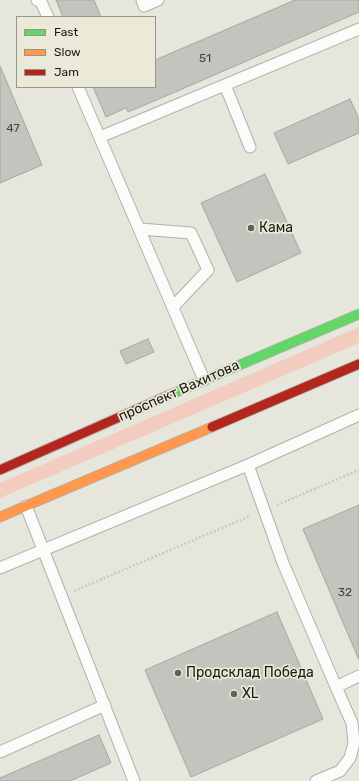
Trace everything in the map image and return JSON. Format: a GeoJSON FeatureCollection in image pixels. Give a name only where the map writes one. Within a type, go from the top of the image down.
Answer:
{"type":"FeatureCollection","features":[{"type":"Feature","properties":{"kind":"main road","name":"проспект Вахитова"},"geometry":{"type":"LineString","coordinates":[[0,470],[204,380],[359,314]]}},
{"type":"Feature","properties":{"kind":"main road"},"geometry":{"type":"LineString","coordinates":[[0,517],[359,364]]}},
{"type":"Feature","properties":{"kind":"lane"},"geometry":{"type":"LineString","coordinates":[[142,0],[144,6],[158,0]]}},
{"type":"Feature","properties":{"kind":"lane"},"geometry":{"type":"LineString","coordinates":[[39,1],[47,16]]}},
{"type":"Feature","properties":{"kind":"lane"},"geometry":{"type":"LineString","coordinates":[[100,137],[359,29]]}},
{"type":"Feature","properties":{"kind":"lane"},"geometry":{"type":"LineString","coordinates":[[225,85],[250,147]]}},
{"type":"Feature","properties":{"kind":"lane"},"geometry":{"type":"LineString","coordinates":[[78,88],[204,380]]}},
{"type":"Feature","properties":{"kind":"lane"},"geometry":{"type":"LineString","coordinates":[[140,229],[191,233],[208,270],[173,308]]}},
{"type":"Feature","properties":{"kind":"lane"},"geometry":{"type":"LineString","coordinates":[[0,568],[248,465],[359,415]]}},
{"type":"Feature","properties":{"kind":"lane"},"geometry":{"type":"LineString","coordinates":[[248,465],[283,563],[352,723],[354,744],[350,758],[340,771],[316,781]]}},
{"type":"Feature","properties":{"kind":"lane"},"geometry":{"type":"LineString","coordinates":[[26,506],[134,781]]}},
{"type":"Feature","properties":{"kind":"lane"},"geometry":{"type":"LineString","coordinates":[[336,686],[359,676]]}},
{"type":"Feature","properties":{"kind":"lane"},"geometry":{"type":"LineString","coordinates":[[0,752],[104,705]]}},
{"type":"Feature","properties":{"kind":"path"},"geometry":{"type":"LineString","coordinates":[[61,596],[359,470]]}},
{"type":"Feature","properties":{"kind":"shaded area"},"geometry":{"type":"Polygon","coordinates":[[[359,327],[359,343],[0,498],[0,483],[359,327]]]}},
{"type":"Feature","properties":{"kind":"building"},"geometry":{"type":"Polygon","coordinates":[[[56,0],[94,0],[101,16],[63,16],[56,0]]]}},
{"type":"Feature","properties":{"kind":"building"},"geometry":{"type":"Polygon","coordinates":[[[295,0],[359,0],[359,12],[128,112],[126,108],[106,117],[93,88],[156,88],[156,60],[295,0]]]}},
{"type":"Feature","properties":{"kind":"building"},"geometry":{"type":"Polygon","coordinates":[[[0,66],[42,165],[0,183],[0,66]]]}},
{"type":"Feature","properties":{"kind":"building"},"geometry":{"type":"Polygon","coordinates":[[[350,99],[359,119],[359,133],[288,164],[274,133],[350,99]]]}},
{"type":"Feature","properties":{"kind":"building","name":"Кама"},"geometry":{"type":"Polygon","coordinates":[[[265,174],[301,253],[237,282],[201,203],[265,174]]]}},
{"type":"Feature","properties":{"kind":"building"},"geometry":{"type":"Polygon","coordinates":[[[148,339],[154,352],[126,364],[120,351],[148,339]]]}},
{"type":"Feature","properties":{"kind":"building"},"geometry":{"type":"Polygon","coordinates":[[[359,505],[359,660],[303,529],[359,505]]]}},
{"type":"Feature","properties":{"kind":"building","name":"XL"},"geometry":{"type":"Polygon","coordinates":[[[277,612],[323,719],[191,777],[145,670],[277,612]]]}},
{"type":"Feature","properties":{"kind":"building"},"geometry":{"type":"Polygon","coordinates":[[[99,735],[111,763],[70,781],[0,781],[0,778],[99,735]]]}},
{"type":"Feature","properties":{"kind":"traffic: fast"},"geometry":{"type":"LineString","coordinates":[[167,396],[359,314]]}},
{"type":"Feature","properties":{"kind":"traffic: slow"},"geometry":{"type":"LineString","coordinates":[[0,517],[212,427]]}},
{"type":"Feature","properties":{"kind":"traffic: jam"},"geometry":{"type":"LineString","coordinates":[[212,427],[359,364]]}},
{"type":"Feature","properties":{"kind":"traffic: jam"},"geometry":{"type":"LineString","coordinates":[[0,470],[167,396]]}},
{"type":"Feature","properties":{"kind":"place","name":"Кама"},"geometry":{"type":"Point","coordinates":[251,228]}},
{"type":"Feature","properties":{"kind":"place","name":"Продсклад Победа"},"geometry":{"type":"Point","coordinates":[178,673]}},
{"type":"Feature","properties":{"kind":"place","name":"XL"},"geometry":{"type":"Point","coordinates":[234,694]}}]}
